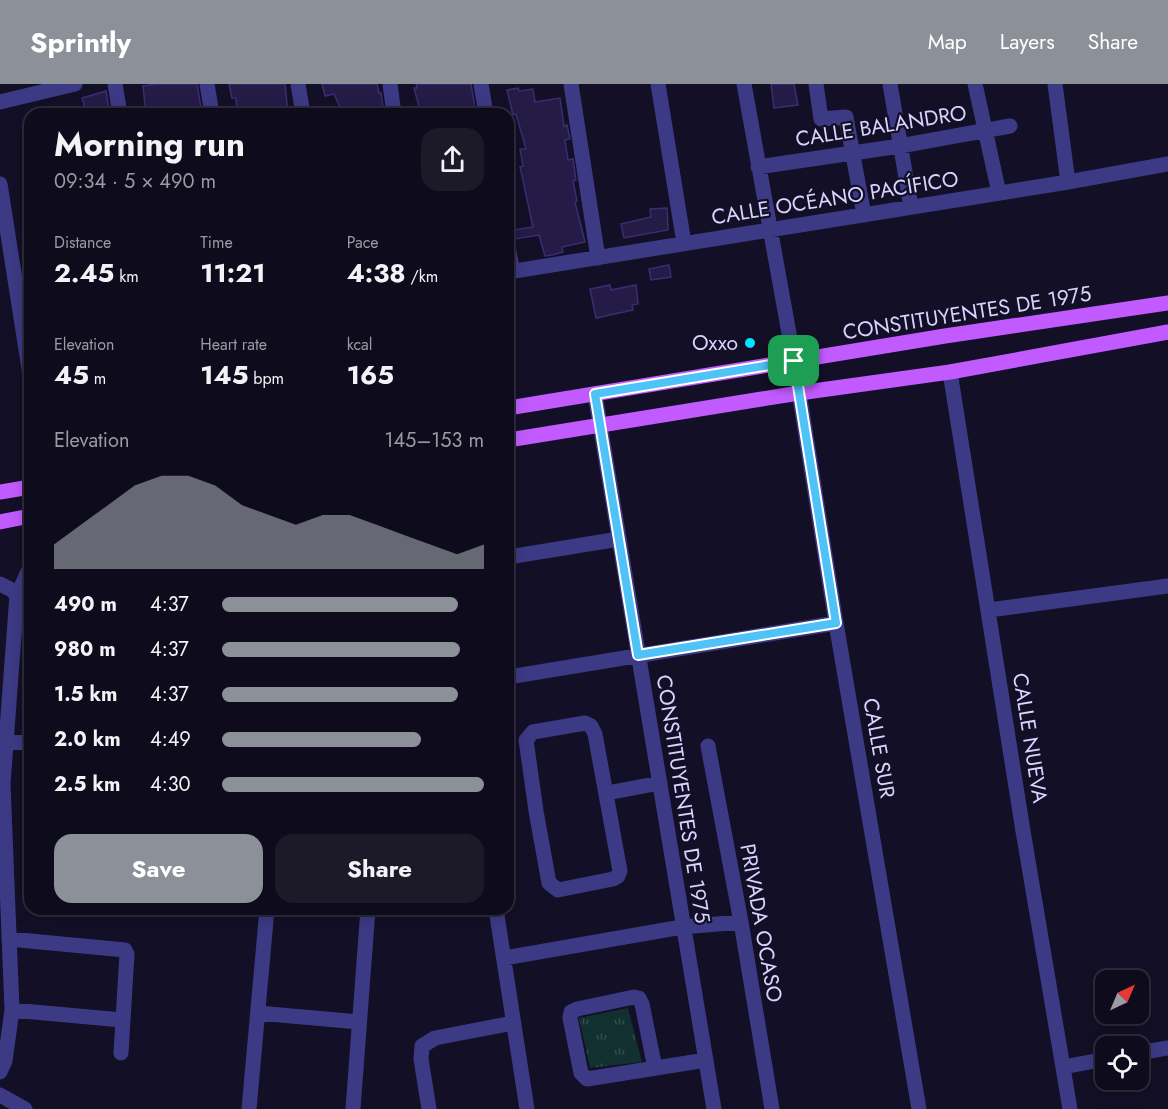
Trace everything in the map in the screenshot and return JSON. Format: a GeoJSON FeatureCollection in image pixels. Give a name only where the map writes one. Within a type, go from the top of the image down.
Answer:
{"type":"FeatureCollection","features":[{"type":"Feature","properties":{"kind":"main road","name":"CONSTITUYENTES DE 1975"},"geometry":{"type":"LineString","coordinates":[[514,407],[1168,303]]}},
{"type":"Feature","properties":{"kind":"main road"},"geometry":{"type":"LineString","coordinates":[[514,439],[799,393],[950,372],[1168,332]]}},
{"type":"Feature","properties":{"kind":"main road"},"geometry":{"type":"LineString","coordinates":[[0,492],[24,488]]}},
{"type":"Feature","properties":{"kind":"main road"},"geometry":{"type":"LineString","coordinates":[[0,522],[24,517]]}},
{"type":"Feature","properties":{"kind":"street"},"geometry":{"type":"LineString","coordinates":[[0,102],[75,84]]}},
{"type":"Feature","properties":{"kind":"street"},"geometry":{"type":"LineString","coordinates":[[115,84],[119,108]]}},
{"type":"Feature","properties":{"kind":"street"},"geometry":{"type":"LineString","coordinates":[[207,84],[211,108]]}},
{"type":"Feature","properties":{"kind":"street"},"geometry":{"type":"LineString","coordinates":[[298,84],[302,108]]}},
{"type":"Feature","properties":{"kind":"street"},"geometry":{"type":"LineString","coordinates":[[390,84],[393,108]]}},
{"type":"Feature","properties":{"kind":"street"},"geometry":{"type":"LineString","coordinates":[[481,84],[485,108]]}},
{"type":"Feature","properties":{"kind":"street"},"geometry":{"type":"LineString","coordinates":[[570,84],[598,258]]}},
{"type":"Feature","properties":{"kind":"street"},"geometry":{"type":"LineString","coordinates":[[658,84],[684,243]]}},
{"type":"Feature","properties":{"kind":"street","name":"CALLE SUR"},"geometry":{"type":"LineString","coordinates":[[744,84],[794,361],[919,1109]]}},
{"type":"Feature","properties":{"kind":"street"},"geometry":{"type":"LineString","coordinates":[[816,84],[821,119],[846,117],[864,215]]}},
{"type":"Feature","properties":{"kind":"street"},"geometry":{"type":"LineString","coordinates":[[890,84],[910,207]]}},
{"type":"Feature","properties":{"kind":"street"},"geometry":{"type":"LineString","coordinates":[[975,84],[999,193]]}},
{"type":"Feature","properties":{"kind":"street"},"geometry":{"type":"LineString","coordinates":[[1055,84],[1068,182]]}},
{"type":"Feature","properties":{"kind":"street","name":"CALLE BALANDRO"},"geometry":{"type":"LineString","coordinates":[[758,167],[900,146],[1010,126]]}},
{"type":"Feature","properties":{"kind":"street","name":"CALLE OCÉANO PACÍFICO"},"geometry":{"type":"LineString","coordinates":[[514,272],[1168,164]]}},
{"type":"Feature","properties":{"kind":"street"},"geometry":{"type":"LineString","coordinates":[[0,184],[24,330]]}},
{"type":"Feature","properties":{"kind":"street","name":"CALLE NUEVA"},"geometry":{"type":"LineString","coordinates":[[950,372],[1070,1109]]}},
{"type":"Feature","properties":{"kind":"street","name":"CONSTITUYENTES DE 1975"},"geometry":{"type":"LineString","coordinates":[[595,394],[714,1109]]}},
{"type":"Feature","properties":{"kind":"street"},"geometry":{"type":"LineString","coordinates":[[514,556],[619,538]]}},
{"type":"Feature","properties":{"kind":"street"},"geometry":{"type":"LineString","coordinates":[[0,1072],[7,1049],[12,1010],[9,939],[3,890],[2,788],[17,596],[24,580]]}},
{"type":"Feature","properties":{"kind":"street"},"geometry":{"type":"LineString","coordinates":[[0,584],[12,590],[17,596]]}},
{"type":"Feature","properties":{"kind":"street"},"geometry":{"type":"LineString","coordinates":[[989,610],[1168,586]]}},
{"type":"Feature","properties":{"kind":"street"},"geometry":{"type":"LineString","coordinates":[[514,676],[836,623]]}},
{"type":"Feature","properties":{"kind":"street"},"geometry":{"type":"LineString","coordinates":[[585,723],[591,726],[595,734],[607,793],[620,871],[618,876],[558,890],[549,883],[536,811],[526,740],[528,735],[533,732],[585,723]]}},
{"type":"Feature","properties":{"kind":"street"},"geometry":{"type":"LineString","coordinates":[[6,741],[24,742]]}},
{"type":"Feature","properties":{"kind":"street","name":"PRIVADA OCASO"},"geometry":{"type":"LineString","coordinates":[[708,746],[741,922],[772,1109]]}},
{"type":"Feature","properties":{"kind":"street"},"geometry":{"type":"LineString","coordinates":[[607,793],[660,783]]}},
{"type":"Feature","properties":{"kind":"street"},"geometry":{"type":"LineString","coordinates":[[249,1109],[266,915]]}},
{"type":"Feature","properties":{"kind":"street"},"geometry":{"type":"LineString","coordinates":[[353,1109],[368,915]]}},
{"type":"Feature","properties":{"kind":"street"},"geometry":{"type":"LineString","coordinates":[[497,915],[527,1109]]}},
{"type":"Feature","properties":{"kind":"street"},"geometry":{"type":"LineString","coordinates":[[504,958],[682,927],[741,922]]}},
{"type":"Feature","properties":{"kind":"street"},"geometry":{"type":"LineString","coordinates":[[9,939],[125,950],[127,954],[121,1053]]}},
{"type":"Feature","properties":{"kind":"street"},"geometry":{"type":"LineString","coordinates":[[655,1068],[639,998],[634,997],[571,1012],[570,1018],[581,1074],[587,1079],[706,1060]]}},
{"type":"Feature","properties":{"kind":"street"},"geometry":{"type":"LineString","coordinates":[[12,1010],[122,1020]]}},
{"type":"Feature","properties":{"kind":"street"},"geometry":{"type":"LineString","coordinates":[[258,1013],[359,1022]]}},
{"type":"Feature","properties":{"kind":"street"},"geometry":{"type":"LineString","coordinates":[[429,1109],[421,1059],[422,1046],[435,1038],[513,1023]]}},
{"type":"Feature","properties":{"kind":"street"},"geometry":{"type":"LineString","coordinates":[[1149,1051],[1168,1048]]}},
{"type":"Feature","properties":{"kind":"street"},"geometry":{"type":"LineString","coordinates":[[1063,1067],[1095,1061]]}},
{"type":"Feature","properties":{"kind":"street"},"geometry":{"type":"LineString","coordinates":[[0,1095],[25,1109]]}},
{"type":"Feature","properties":{"kind":"green space"},"geometry":{"type":"Polygon","coordinates":[[[628,1008],[642,1062],[590,1068],[579,1018],[628,1008]]]}},
{"type":"Feature","properties":{"kind":"building"},"geometry":{"type":"Polygon","coordinates":[[[197,84],[201,108],[145,108],[143,86],[197,84]]]}},
{"type":"Feature","properties":{"kind":"building"},"geometry":{"type":"Polygon","coordinates":[[[229,84],[285,84],[287,108],[237,108],[236,98],[232,98],[229,84]]]}},
{"type":"Feature","properties":{"kind":"building"},"geometry":{"type":"Polygon","coordinates":[[[322,84],[377,84],[383,108],[340,108],[334,94],[325,96],[322,84]]]}},
{"type":"Feature","properties":{"kind":"building"},"geometry":{"type":"Polygon","coordinates":[[[416,84],[471,84],[475,108],[419,108],[414,88],[417,88],[416,84]]]}},
{"type":"Feature","properties":{"kind":"building"},"geometry":{"type":"Polygon","coordinates":[[[771,84],[794,84],[798,105],[774,108],[771,84]]]}},
{"type":"Feature","properties":{"kind":"building"},"geometry":{"type":"Polygon","coordinates":[[[533,89],[535,102],[560,98],[564,126],[567,125],[570,139],[565,140],[568,160],[573,159],[576,180],[573,181],[577,201],[575,202],[585,242],[562,247],[563,252],[545,256],[539,235],[515,239],[514,230],[533,227],[520,167],[523,166],[520,149],[526,149],[507,90],[533,89]]]}},
{"type":"Feature","properties":{"kind":"building"},"geometry":{"type":"Polygon","coordinates":[[[106,91],[109,108],[85,108],[82,98],[106,91]]]}},
{"type":"Feature","properties":{"kind":"building"},"geometry":{"type":"Polygon","coordinates":[[[667,208],[668,230],[624,238],[621,224],[651,217],[650,209],[667,208]]]}},
{"type":"Feature","properties":{"kind":"building"},"geometry":{"type":"Polygon","coordinates":[[[669,265],[671,277],[651,280],[649,269],[669,265]]]}},
{"type":"Feature","properties":{"kind":"building"},"geometry":{"type":"Polygon","coordinates":[[[610,285],[611,290],[636,285],[638,304],[632,305],[633,310],[596,318],[590,289],[610,285]]]}},
{"type":"Feature","properties":{"kind":"place","name":"Oxxo"},"geometry":{"type":"Point","coordinates":[750,343]}},
{"type":"Feature","properties":{"kind":"route"},"geometry":{"type":"LineString","coordinates":[[794,361],[836,623],[638,655],[595,394],[794,361]]}}]}
